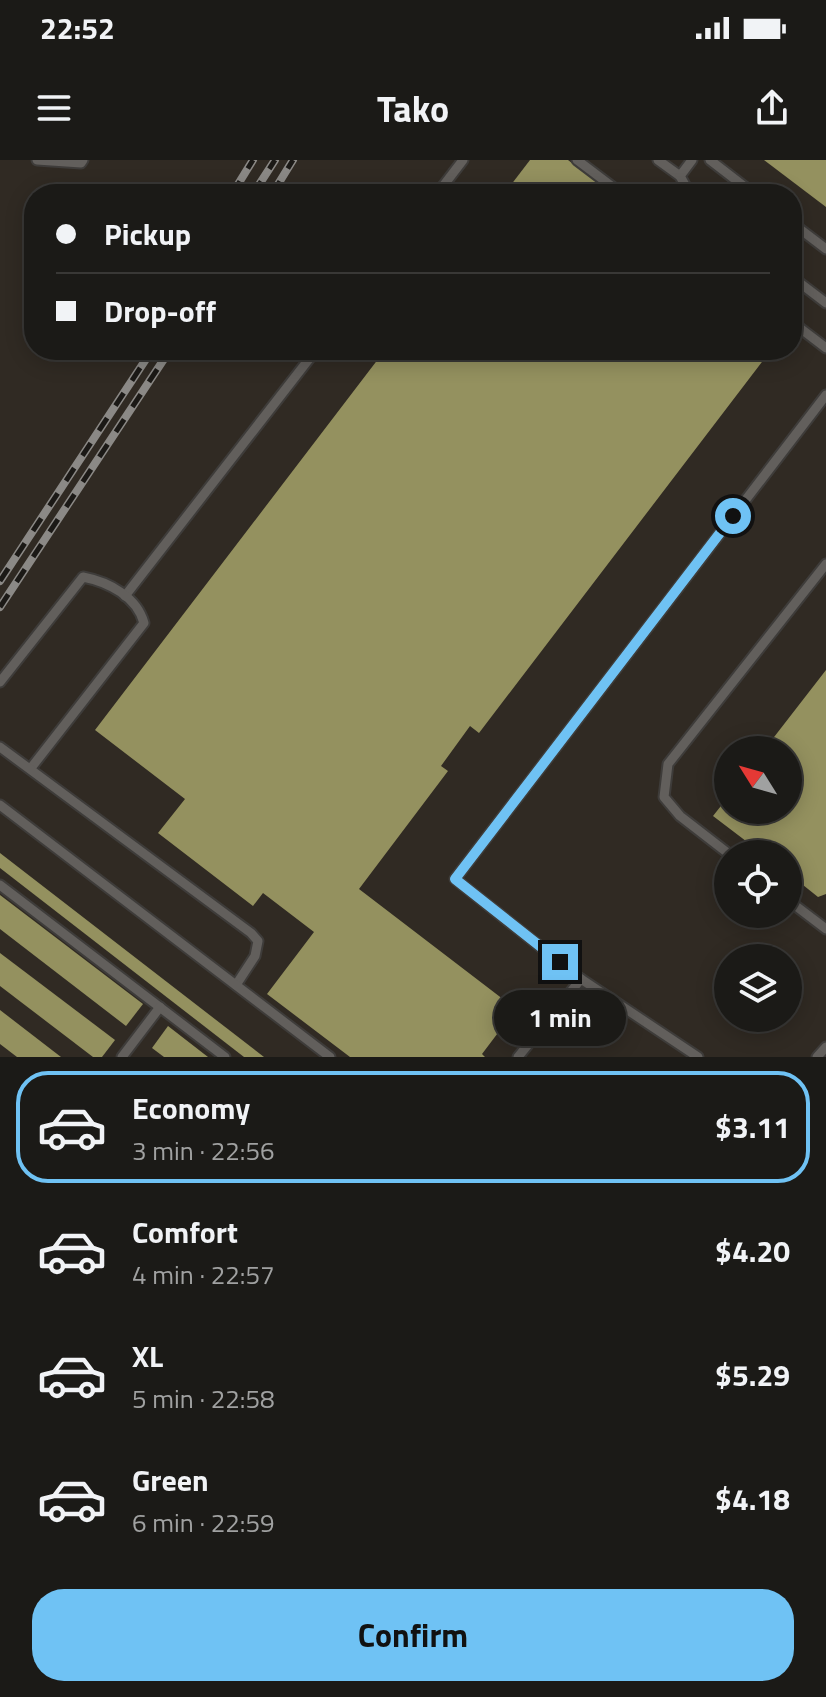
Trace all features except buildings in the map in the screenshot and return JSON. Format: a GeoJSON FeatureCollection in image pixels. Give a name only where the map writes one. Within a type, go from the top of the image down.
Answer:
{"type":"FeatureCollection","features":[{"type":"Feature","properties":{"kind":"lane"},"geometry":{"type":"LineString","coordinates":[[37,160],[81,163],[83,160]]}},
{"type":"Feature","properties":{"kind":"lane"},"geometry":{"type":"LineString","coordinates":[[445,184],[463,160]]}},
{"type":"Feature","properties":{"kind":"lane"},"geometry":{"type":"LineString","coordinates":[[577,160],[609,184]]}},
{"type":"Feature","properties":{"kind":"lane"},"geometry":{"type":"LineString","coordinates":[[658,160],[680,176],[684,184]]}},
{"type":"Feature","properties":{"kind":"lane"},"geometry":{"type":"LineString","coordinates":[[680,176],[692,160]]}},
{"type":"Feature","properties":{"kind":"lane"},"geometry":{"type":"LineString","coordinates":[[710,160],[741,184]]}},
{"type":"Feature","properties":{"kind":"lane"},"geometry":{"type":"LineString","coordinates":[[802,231],[826,249]]}},
{"type":"Feature","properties":{"kind":"lane"},"geometry":{"type":"LineString","coordinates":[[802,285],[826,303]]}},
{"type":"Feature","properties":{"kind":"lane"},"geometry":{"type":"LineString","coordinates":[[802,330],[826,348]]}},
{"type":"Feature","properties":{"kind":"lane"},"geometry":{"type":"LineString","coordinates":[[125,596],[308,360]]}},
{"type":"Feature","properties":{"kind":"lane"},"geometry":{"type":"LineString","coordinates":[[698,1057],[581,979],[455,879],[826,395]]}},
{"type":"Feature","properties":{"kind":"lane"},"geometry":{"type":"LineString","coordinates":[[714,842],[680,816],[664,797],[668,764],[826,564]]}},
{"type":"Feature","properties":{"kind":"lane"},"geometry":{"type":"LineString","coordinates":[[0,682],[83,577],[99,580],[140,608],[144,623],[31,768]]}},
{"type":"Feature","properties":{"kind":"lane"},"geometry":{"type":"LineString","coordinates":[[0,747],[251,933],[258,941],[255,956],[236,985]]}},
{"type":"Feature","properties":{"kind":"lane"},"geometry":{"type":"LineString","coordinates":[[0,805],[330,1057]]}},
{"type":"Feature","properties":{"kind":"lane"},"geometry":{"type":"LineString","coordinates":[[0,885],[225,1057]]}},
{"type":"Feature","properties":{"kind":"lane"},"geometry":{"type":"LineString","coordinates":[[802,911],[826,929]]}},
{"type":"Feature","properties":{"kind":"lane"},"geometry":{"type":"LineString","coordinates":[[518,1057],[581,979]]}},
{"type":"Feature","properties":{"kind":"lane"},"geometry":{"type":"LineString","coordinates":[[122,1057],[160,1007]]}},
{"type":"Feature","properties":{"kind":"lane"},"geometry":{"type":"LineString","coordinates":[[817,1057],[826,1047]]}},
{"type":"Feature","properties":{"kind":"shaded area"},"geometry":{"type":"Polygon","coordinates":[[[0,160],[826,160],[826,1057],[0,1057],[0,160]]]}},
{"type":"Feature","properties":{"kind":"railway"},"geometry":{"type":"LineString","coordinates":[[238,184],[253,160]]}},
{"type":"Feature","properties":{"kind":"railway"},"geometry":{"type":"LineString","coordinates":[[259,184],[275,160]]}},
{"type":"Feature","properties":{"kind":"railway"},"geometry":{"type":"LineString","coordinates":[[278,184],[293,160]]}},
{"type":"Feature","properties":{"kind":"railway"},"geometry":{"type":"LineString","coordinates":[[0,581],[145,360]]}},
{"type":"Feature","properties":{"kind":"railway"},"geometry":{"type":"LineString","coordinates":[[0,607],[163,360]]}},
{"type":"Feature","properties":{"kind":"route"},"geometry":{"type":"LineString","coordinates":[[560,962],[455,879],[733,516]]}}]}
